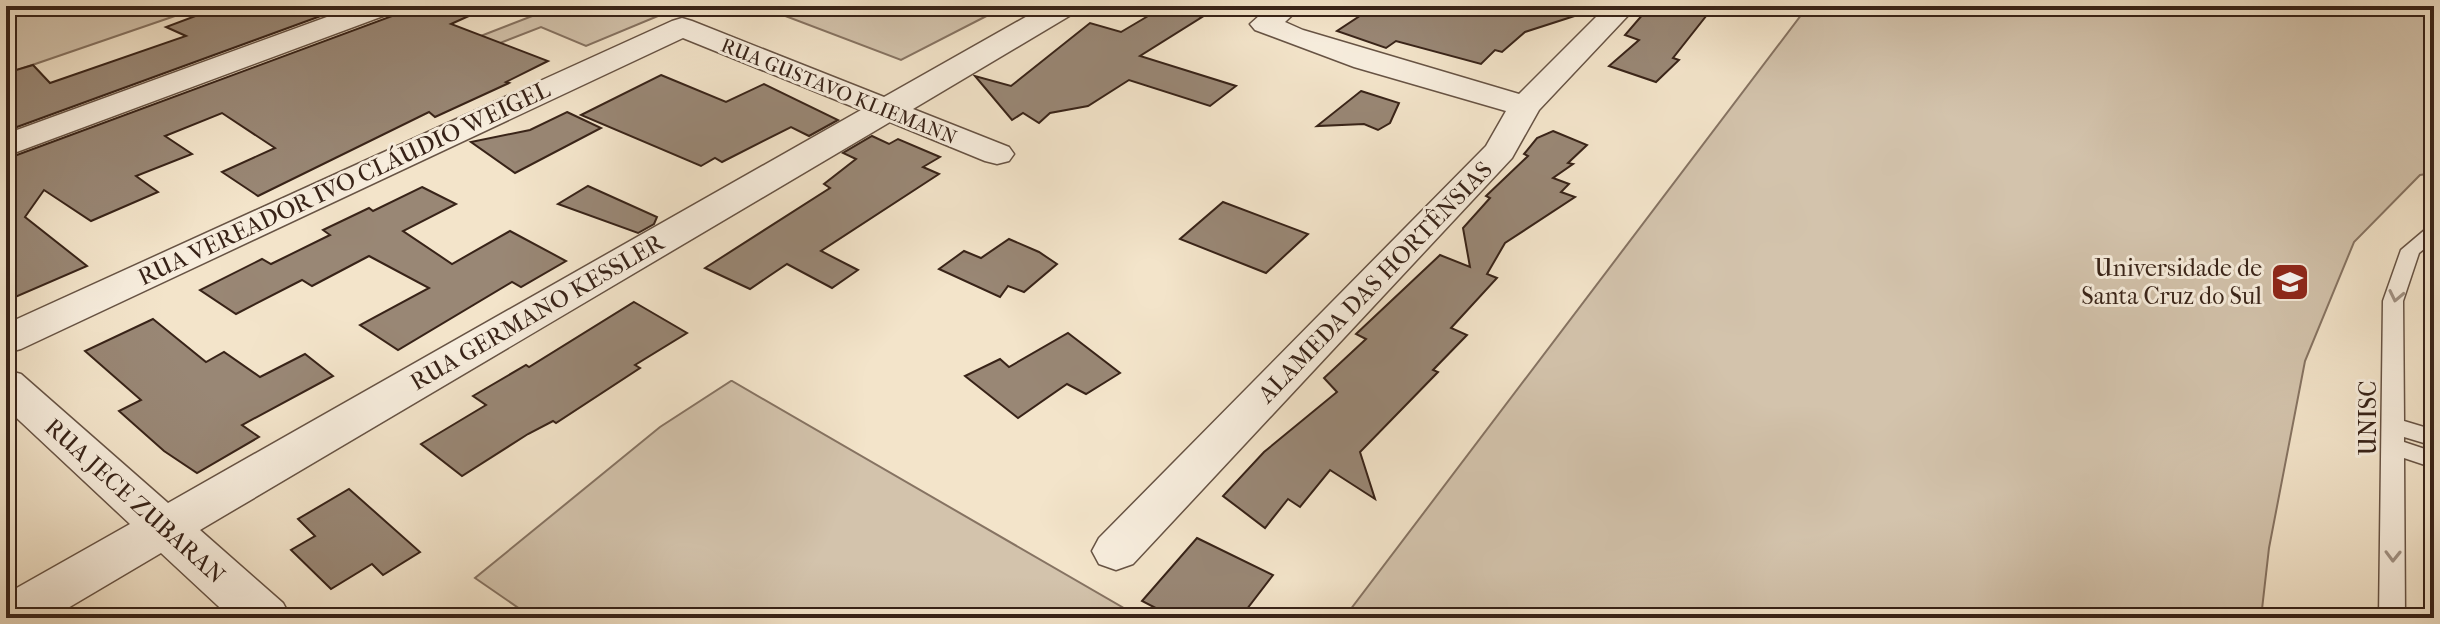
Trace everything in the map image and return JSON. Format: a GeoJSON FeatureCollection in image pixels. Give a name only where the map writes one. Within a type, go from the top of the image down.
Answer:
{"type":"FeatureCollection","features":[{"type":"Feature","properties":{"kind":"street"},"geometry":{"type":"LineString","coordinates":[[6,146],[384,6]]}},
{"type":"Feature","properties":{"kind":"street","name":"RUA GERMANO KESSLER"},"geometry":{"type":"LineString","coordinates":[[8,618],[1066,6]]}},
{"type":"Feature","properties":{"kind":"street","name":"ALAMEDA DAS HORTÊNSIAS"},"geometry":{"type":"LineString","coordinates":[[1116,551],[1500,151],[1525,106],[1623,6]]}},
{"type":"Feature","properties":{"kind":"street"},"geometry":{"type":"LineString","coordinates":[[1276,15],[1292,36],[1525,106]]}},
{"type":"Feature","properties":{"kind":"street","name":"RUA GUSTAVO KLIEMANN"},"geometry":{"type":"LineString","coordinates":[[682,27],[997,154]]}},
{"type":"Feature","properties":{"kind":"street","name":"RUA VEREADOR IVO CLÁUDIO WEIGEL"},"geometry":{"type":"LineString","coordinates":[[6,340],[682,27]]}},
{"type":"Feature","properties":{"kind":"street","name":"RUA JECE ZUBARAN"},"geometry":{"type":"LineString","coordinates":[[6,384],[265,618]]}},
{"type":"Feature","properties":{"kind":"lane","name":"UNISC"},"geometry":{"type":"LineString","coordinates":[[2392,618],[2395,436],[2393,301],[2410,250],[2434,232]]}},
{"type":"Feature","properties":{"kind":"lane"},"geometry":{"type":"LineString","coordinates":[[2395,436],[2434,438]]}},
{"type":"Feature","properties":{"kind":"lane"},"geometry":{"type":"LineString","coordinates":[[2395,436],[2434,460]]}},
{"type":"Feature","properties":{"kind":"shaded area"},"geometry":{"type":"Polygon","coordinates":[[[6,6],[204,6],[6,74],[6,6]]]}},
{"type":"Feature","properties":{"kind":"shaded area"},"geometry":{"type":"Polygon","coordinates":[[[558,6],[682,6],[586,46],[541,27],[418,75],[393,70],[558,6]]]}},
{"type":"Feature","properties":{"kind":"shaded area"},"geometry":{"type":"Polygon","coordinates":[[[759,6],[1006,6],[901,60],[759,6]]]}},
{"type":"Feature","properties":{"kind":"shaded area"},"geometry":{"type":"Polygon","coordinates":[[[1808,6],[2434,6],[2434,173],[2420,175],[2354,242],[2305,361],[2269,548],[2261,618],[1344,618],[1808,6]]]}},
{"type":"Feature","properties":{"kind":"shaded area"},"geometry":{"type":"Polygon","coordinates":[[[731,381],[1141,618],[533,618],[475,578],[660,427],[731,381]]]}},
{"type":"Feature","properties":{"kind":"building"},"geometry":{"type":"Polygon","coordinates":[[[222,6],[348,6],[6,131],[6,73],[33,65],[50,83],[186,36],[166,27],[222,6]]]}},
{"type":"Feature","properties":{"kind":"building"},"geometry":{"type":"Polygon","coordinates":[[[401,6],[491,6],[451,24],[548,61],[435,117],[429,112],[258,196],[222,172],[275,148],[222,113],[165,136],[192,154],[136,176],[158,192],[91,221],[44,190],[25,217],[87,266],[6,301],[6,159],[395,15],[401,6]]]}},
{"type":"Feature","properties":{"kind":"building"},"geometry":{"type":"Polygon","coordinates":[[[1165,6],[1202,17],[1140,56],[1236,86],[1210,106],[1129,80],[1088,106],[1050,113],[1039,123],[1023,113],[1012,120],[975,76],[1011,86],[1090,23],[1121,32],[1165,6]]]}},
{"type":"Feature","properties":{"kind":"building"},"geometry":{"type":"Polygon","coordinates":[[[1375,6],[1587,6],[1587,12],[1525,32],[1502,52],[1495,50],[1481,64],[1396,41],[1386,48],[1337,31],[1375,6]]]}},
{"type":"Feature","properties":{"kind":"building"},"geometry":{"type":"Polygon","coordinates":[[[1650,6],[1714,6],[1673,58],[1679,60],[1656,82],[1609,66],[1639,40],[1625,35],[1650,6]]]}},
{"type":"Feature","properties":{"kind":"building"},"geometry":{"type":"Polygon","coordinates":[[[661,75],[726,102],[764,84],[838,120],[809,136],[791,127],[722,162],[715,158],[701,166],[581,115],[661,75]]]}},
{"type":"Feature","properties":{"kind":"building"},"geometry":{"type":"Polygon","coordinates":[[[1361,91],[1399,103],[1390,123],[1378,130],[1364,124],[1317,126],[1361,91]]]}},
{"type":"Feature","properties":{"kind":"building"},"geometry":{"type":"Polygon","coordinates":[[[567,112],[601,128],[515,173],[471,142],[530,130],[567,112]]]}},
{"type":"Feature","properties":{"kind":"building"},"geometry":{"type":"Polygon","coordinates":[[[1553,131],[1587,145],[1568,163],[1573,164],[1553,178],[1569,184],[1561,192],[1575,197],[1505,243],[1487,274],[1497,278],[1451,328],[1467,335],[1433,370],[1438,372],[1360,452],[1375,499],[1330,470],[1300,507],[1288,499],[1265,528],[1223,496],[1264,452],[1337,392],[1324,378],[1366,339],[1356,334],[1440,255],[1470,267],[1463,228],[1490,198],[1486,196],[1528,156],[1524,154],[1537,138],[1553,131]]]}},
{"type":"Feature","properties":{"kind":"building"},"geometry":{"type":"Polygon","coordinates":[[[872,136],[889,144],[898,139],[940,157],[923,167],[939,174],[821,251],[858,270],[832,288],[787,264],[750,289],[705,268],[830,188],[824,184],[856,159],[843,153],[872,136]]]}},
{"type":"Feature","properties":{"kind":"building"},"geometry":{"type":"Polygon","coordinates":[[[588,186],[657,217],[654,224],[638,233],[558,204],[588,186]]]}},
{"type":"Feature","properties":{"kind":"building"},"geometry":{"type":"Polygon","coordinates":[[[422,187],[456,204],[403,231],[452,264],[510,231],[566,261],[521,287],[512,282],[398,350],[360,325],[429,288],[369,256],[312,286],[302,280],[236,314],[200,290],[262,259],[271,264],[330,235],[323,230],[369,208],[373,211],[422,187]]]}},
{"type":"Feature","properties":{"kind":"building"},"geometry":{"type":"Polygon","coordinates":[[[1223,202],[1308,234],[1266,273],[1180,239],[1223,202]]]}},
{"type":"Feature","properties":{"kind":"building"},"geometry":{"type":"Polygon","coordinates":[[[1009,239],[1057,264],[1024,292],[1008,286],[1000,297],[939,269],[964,251],[981,258],[1009,239]]]}},
{"type":"Feature","properties":{"kind":"building"},"geometry":{"type":"Polygon","coordinates":[[[634,302],[687,333],[635,365],[640,368],[556,423],[553,421],[528,434],[462,476],[421,444],[486,405],[473,396],[526,365],[529,367],[634,302]]]}},
{"type":"Feature","properties":{"kind":"building"},"geometry":{"type":"Polygon","coordinates":[[[153,319],[206,362],[224,352],[260,377],[305,354],[333,376],[242,425],[259,437],[197,473],[164,451],[119,411],[141,400],[85,351],[153,319]]]}},
{"type":"Feature","properties":{"kind":"building"},"geometry":{"type":"Polygon","coordinates":[[[1068,333],[1120,373],[1086,394],[1067,384],[1018,418],[965,376],[1000,359],[1009,367],[1068,333]]]}},
{"type":"Feature","properties":{"kind":"building"},"geometry":{"type":"Polygon","coordinates":[[[349,489],[420,552],[383,575],[372,564],[331,589],[291,550],[315,536],[298,519],[349,489]]]}},
{"type":"Feature","properties":{"kind":"building"},"geometry":{"type":"Polygon","coordinates":[[[1197,538],[1273,575],[1240,618],[1175,618],[1142,601],[1197,538]]]}},
{"type":"Feature","properties":{"kind":"place","name":"Universidade de Santa Cruz do Sul"},"geometry":{"type":"Point","coordinates":[2290,282]}}]}
